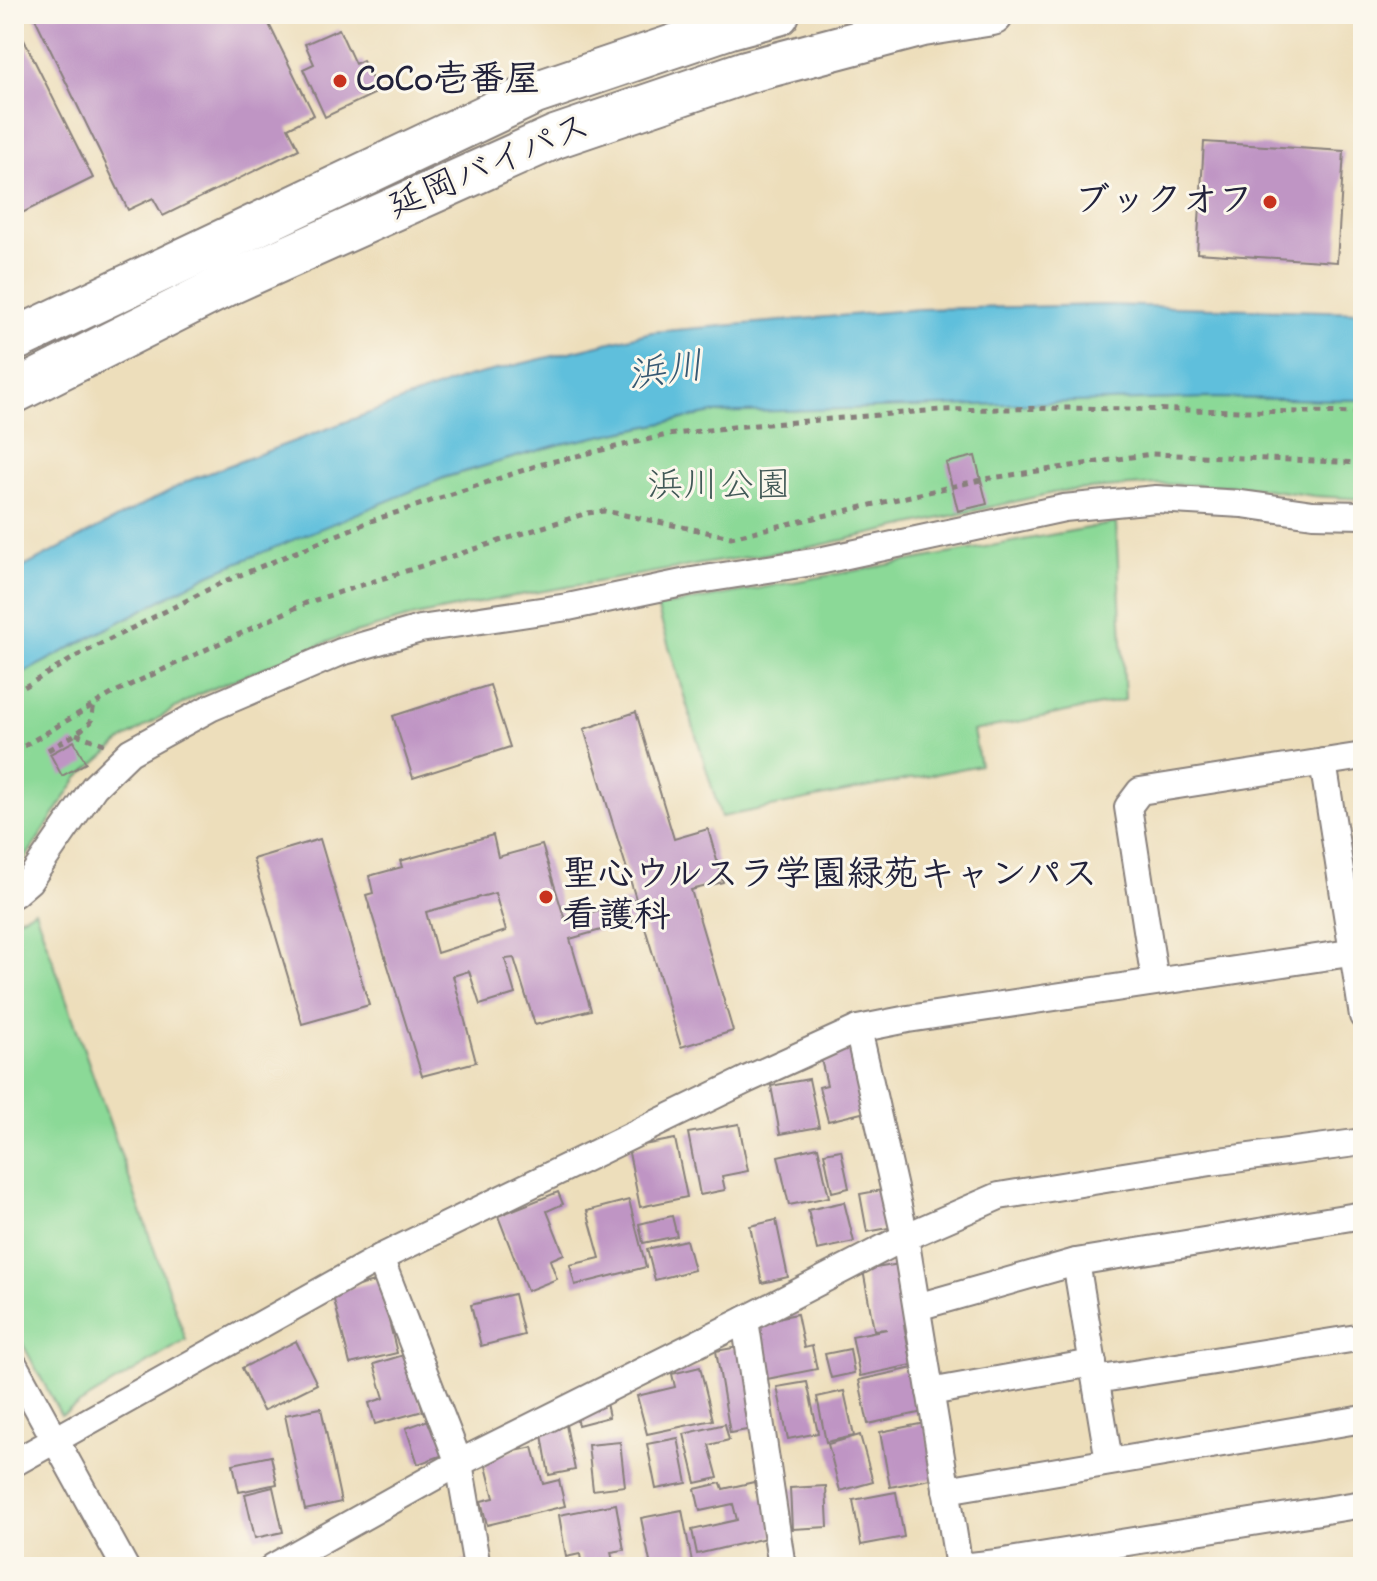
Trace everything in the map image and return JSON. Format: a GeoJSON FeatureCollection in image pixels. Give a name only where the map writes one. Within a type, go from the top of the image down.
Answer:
{"type":"FeatureCollection","features":[{"type":"Feature","properties":{"kind":"highway","name":"延岡バイパス"},"geometry":{"type":"LineString","coordinates":[[14,340],[535,93],[730,27],[778,14]]}},
{"type":"Feature","properties":{"kind":"highway","name":"延岡バイパス"},"geometry":{"type":"LineString","coordinates":[[14,392],[230,283],[555,137],[746,72],[923,25],[992,14]]}},
{"type":"Feature","properties":{"kind":"street"},"geometry":{"type":"LineString","coordinates":[[14,894],[29,881],[94,787],[130,752],[210,708],[341,652],[420,629],[568,607],[692,581],[819,561],[1064,508],[1156,499],[1242,504],[1313,514],[1363,515]]}},
{"type":"Feature","properties":{"kind":"street"},"geometry":{"type":"LineString","coordinates":[[1155,981],[1128,807],[1140,791],[1363,756]]}},
{"type":"Feature","properties":{"kind":"street"},"geometry":{"type":"LineString","coordinates":[[1323,762],[1357,951],[1363,1016]]}},
{"type":"Feature","properties":{"kind":"street"},"geometry":{"type":"LineString","coordinates":[[14,1463],[380,1258],[748,1079],[858,1029],[1357,951]]}},
{"type":"Feature","properties":{"kind":"street"},"geometry":{"type":"LineString","coordinates":[[858,1029],[905,1237],[960,1567],[1363,1504]]}},
{"type":"Feature","properties":{"kind":"street"},"geometry":{"type":"LineString","coordinates":[[273,1567],[459,1463],[905,1237],[999,1196],[1211,1162],[1363,1142]]}},
{"type":"Feature","properties":{"kind":"street"},"geometry":{"type":"LineString","coordinates":[[917,1307],[1076,1262],[1363,1215]]}},
{"type":"Feature","properties":{"kind":"street"},"geometry":{"type":"LineString","coordinates":[[380,1258],[459,1463],[477,1567]]}},
{"type":"Feature","properties":{"kind":"street"},"geometry":{"type":"LineString","coordinates":[[1076,1262],[1109,1461]]}},
{"type":"Feature","properties":{"kind":"street"},"geometry":{"type":"LineString","coordinates":[[745,1320],[782,1567]]}},
{"type":"Feature","properties":{"kind":"street"},"geometry":{"type":"LineString","coordinates":[[930,1392],[1363,1337]]}},
{"type":"Feature","properties":{"kind":"street"},"geometry":{"type":"LineString","coordinates":[[14,1365],[125,1567]]}},
{"type":"Feature","properties":{"kind":"street"},"geometry":{"type":"LineString","coordinates":[[946,1490],[1363,1419]]}},
{"type":"Feature","properties":{"kind":"path"},"geometry":{"type":"LineString","coordinates":[[14,693],[77,656],[221,583],[371,521],[542,464],[667,435],[940,410],[1067,408],[1363,413]]}},
{"type":"Feature","properties":{"kind":"path"},"geometry":{"type":"LineString","coordinates":[[14,752],[94,703],[149,674],[306,603],[587,513],[605,511],[731,537],[985,479],[1151,454],[1363,463]]}},
{"type":"Feature","properties":{"kind":"path"},"geometry":{"type":"LineString","coordinates":[[48,750],[91,722],[94,703]]}},
{"type":"Feature","properties":{"kind":"green space","name":"浜川公園"},"geometry":{"type":"Polygon","coordinates":[[[1003,395],[1363,400],[1363,499],[1245,486],[1158,484],[1062,491],[812,547],[503,598],[411,617],[335,639],[197,695],[123,740],[78,778],[14,871],[14,676],[78,639],[224,567],[351,513],[447,477],[561,444],[712,413],[1003,395]]]}},
{"type":"Feature","properties":{"kind":"green space"},"geometry":{"type":"Polygon","coordinates":[[[1116,523],[1125,700],[973,731],[980,765],[721,817],[657,607],[1116,523]]]}},
{"type":"Feature","properties":{"kind":"green space"},"geometry":{"type":"Polygon","coordinates":[[[35,910],[186,1340],[61,1415],[14,1328],[14,920],[35,910]]]}},
{"type":"Feature","properties":{"kind":"water","name":"浜川"},"geometry":{"type":"Polygon","coordinates":[[[1104,305],[1363,312],[1363,400],[1210,398],[712,413],[561,444],[446,477],[210,574],[14,678],[14,572],[190,480],[463,378],[652,332],[920,309],[1104,305]]]}},
{"type":"Feature","properties":{"kind":"building"},"geometry":{"type":"Polygon","coordinates":[[[33,14],[264,14],[314,115],[288,128],[299,149],[163,216],[153,198],[128,210],[33,14]]]}},
{"type":"Feature","properties":{"kind":"building"},"geometry":{"type":"Polygon","coordinates":[[[14,20],[93,178],[14,217],[14,20]]]}},
{"type":"Feature","properties":{"kind":"building","name":"CoCo壱番屋"},"geometry":{"type":"Polygon","coordinates":[[[339,29],[355,64],[363,60],[378,92],[325,117],[303,69],[314,64],[305,44],[339,29]]]}},
{"type":"Feature","properties":{"kind":"building","name":"ブックオフ"},"geometry":{"type":"Polygon","coordinates":[[[1204,142],[1344,151],[1337,262],[1197,253],[1204,142]]]}},
{"type":"Feature","properties":{"kind":"building"},"geometry":{"type":"Polygon","coordinates":[[[975,456],[987,504],[958,511],[946,463],[975,456]]]}},
{"type":"Feature","properties":{"kind":"building"},"geometry":{"type":"Polygon","coordinates":[[[490,685],[510,747],[413,778],[393,716],[490,685]]]}},
{"type":"Feature","properties":{"kind":"building"},"geometry":{"type":"Polygon","coordinates":[[[636,712],[674,839],[708,829],[723,882],[691,890],[733,1031],[681,1047],[642,918],[570,939],[591,1010],[535,1025],[514,958],[505,959],[515,994],[480,1005],[469,971],[453,976],[476,1062],[422,1076],[366,895],[373,893],[369,876],[402,867],[400,861],[493,835],[498,857],[542,845],[565,920],[636,899],[584,729],[636,712]],[[495,893],[426,912],[437,953],[506,931],[495,893]]]}},
{"type":"Feature","properties":{"kind":"building"},"geometry":{"type":"Polygon","coordinates":[[[74,741],[86,763],[62,776],[50,754],[74,741]]]}},
{"type":"Feature","properties":{"kind":"building"},"geometry":{"type":"Polygon","coordinates":[[[320,839],[369,1005],[302,1024],[253,859],[320,839]]]}},
{"type":"Feature","properties":{"kind":"building"},"geometry":{"type":"Polygon","coordinates":[[[856,1047],[870,1111],[828,1121],[819,1087],[827,1085],[820,1055],[856,1047]]]}},
{"type":"Feature","properties":{"kind":"building"},"geometry":{"type":"Polygon","coordinates":[[[809,1079],[819,1127],[780,1134],[771,1086],[809,1079]]]}},
{"type":"Feature","properties":{"kind":"building"},"geometry":{"type":"Polygon","coordinates":[[[739,1124],[748,1171],[722,1176],[725,1190],[700,1195],[688,1133],[739,1124]]]}},
{"type":"Feature","properties":{"kind":"building"},"geometry":{"type":"Polygon","coordinates":[[[675,1139],[687,1197],[640,1207],[628,1148],[675,1139]]]}},
{"type":"Feature","properties":{"kind":"building"},"geometry":{"type":"Polygon","coordinates":[[[818,1147],[829,1197],[789,1205],[778,1156],[818,1147]]]}},
{"type":"Feature","properties":{"kind":"building"},"geometry":{"type":"Polygon","coordinates":[[[841,1150],[849,1188],[832,1192],[824,1153],[841,1150]]]}},
{"type":"Feature","properties":{"kind":"building"},"geometry":{"type":"Polygon","coordinates":[[[893,1188],[899,1226],[867,1232],[860,1194],[893,1188]]]}},
{"type":"Feature","properties":{"kind":"building"},"geometry":{"type":"Polygon","coordinates":[[[558,1192],[563,1204],[547,1211],[564,1254],[550,1260],[557,1279],[527,1291],[498,1216],[558,1192]]]}},
{"type":"Feature","properties":{"kind":"building"},"geometry":{"type":"Polygon","coordinates":[[[629,1200],[646,1267],[575,1285],[570,1265],[600,1258],[587,1211],[629,1200]]]}},
{"type":"Feature","properties":{"kind":"building"},"geometry":{"type":"Polygon","coordinates":[[[844,1202],[854,1242],[817,1250],[808,1210],[844,1202]]]}},
{"type":"Feature","properties":{"kind":"building"},"geometry":{"type":"Polygon","coordinates":[[[672,1216],[677,1236],[643,1243],[639,1224],[672,1216]]]}},
{"type":"Feature","properties":{"kind":"building"},"geometry":{"type":"Polygon","coordinates":[[[776,1220],[788,1277],[762,1283],[750,1226],[776,1220]]]}},
{"type":"Feature","properties":{"kind":"building"},"geometry":{"type":"Polygon","coordinates":[[[686,1240],[694,1270],[655,1280],[647,1249],[686,1240]]]}},
{"type":"Feature","properties":{"kind":"building"},"geometry":{"type":"Polygon","coordinates":[[[900,1264],[911,1324],[904,1325],[912,1365],[860,1376],[852,1336],[887,1329],[874,1330],[863,1270],[900,1264]]]}},
{"type":"Feature","properties":{"kind":"building"},"geometry":{"type":"Polygon","coordinates":[[[379,1281],[397,1353],[350,1364],[332,1292],[379,1281]]]}},
{"type":"Feature","properties":{"kind":"building"},"geometry":{"type":"Polygon","coordinates":[[[514,1294],[524,1335],[481,1346],[471,1305],[514,1294]]]}},
{"type":"Feature","properties":{"kind":"building"},"geometry":{"type":"Polygon","coordinates":[[[797,1314],[804,1348],[812,1346],[817,1369],[767,1379],[756,1322],[797,1314]]]}},
{"type":"Feature","properties":{"kind":"building"},"geometry":{"type":"Polygon","coordinates":[[[296,1341],[317,1384],[263,1411],[242,1368],[296,1341]]]}},
{"type":"Feature","properties":{"kind":"building"},"geometry":{"type":"Polygon","coordinates":[[[744,1346],[758,1428],[730,1433],[716,1351],[744,1346]]]}},
{"type":"Feature","properties":{"kind":"building"},"geometry":{"type":"Polygon","coordinates":[[[850,1349],[854,1373],[831,1378],[825,1354],[850,1349]]]}},
{"type":"Feature","properties":{"kind":"building"},"geometry":{"type":"Polygon","coordinates":[[[407,1354],[423,1411],[375,1424],[369,1403],[384,1398],[374,1364],[407,1354]]]}},
{"type":"Feature","properties":{"kind":"building"},"geometry":{"type":"Polygon","coordinates":[[[700,1367],[713,1420],[647,1434],[637,1396],[675,1387],[672,1374],[700,1367]]]}},
{"type":"Feature","properties":{"kind":"building"},"geometry":{"type":"Polygon","coordinates":[[[913,1368],[923,1412],[868,1424],[859,1380],[913,1368]]]}},
{"type":"Feature","properties":{"kind":"building"},"geometry":{"type":"Polygon","coordinates":[[[807,1382],[818,1433],[788,1439],[777,1387],[807,1382]]]}},
{"type":"Feature","properties":{"kind":"building"},"geometry":{"type":"Polygon","coordinates":[[[844,1391],[854,1436],[826,1442],[817,1397],[844,1391]]]}},
{"type":"Feature","properties":{"kind":"building"},"geometry":{"type":"Polygon","coordinates":[[[606,1403],[609,1417],[578,1425],[574,1411],[606,1403]]]}},
{"type":"Feature","properties":{"kind":"building"},"geometry":{"type":"Polygon","coordinates":[[[321,1408],[341,1502],[305,1510],[285,1415],[321,1408]]]}},
{"type":"Feature","properties":{"kind":"building"},"geometry":{"type":"Polygon","coordinates":[[[437,1417],[449,1453],[418,1464],[406,1428],[437,1417]]]}},
{"type":"Feature","properties":{"kind":"building"},"geometry":{"type":"Polygon","coordinates":[[[925,1423],[936,1478],[890,1487],[880,1432],[925,1423]]]}},
{"type":"Feature","properties":{"kind":"building"},"geometry":{"type":"Polygon","coordinates":[[[725,1424],[729,1440],[709,1445],[718,1478],[696,1483],[684,1434],[725,1424]]]}},
{"type":"Feature","properties":{"kind":"building"},"geometry":{"type":"Polygon","coordinates":[[[566,1425],[575,1470],[549,1475],[541,1429],[566,1425]]]}},
{"type":"Feature","properties":{"kind":"building"},"geometry":{"type":"Polygon","coordinates":[[[860,1435],[873,1482],[840,1491],[828,1444],[860,1435]]]}},
{"type":"Feature","properties":{"kind":"building"},"geometry":{"type":"Polygon","coordinates":[[[678,1438],[687,1483],[656,1489],[647,1444],[678,1438]]]}},
{"type":"Feature","properties":{"kind":"building"},"geometry":{"type":"Polygon","coordinates":[[[620,1442],[625,1486],[593,1490],[588,1445],[620,1442]]]}},
{"type":"Feature","properties":{"kind":"building"},"geometry":{"type":"Polygon","coordinates":[[[533,1447],[543,1484],[559,1480],[565,1506],[487,1525],[481,1501],[494,1498],[484,1458],[533,1447]]]}},
{"type":"Feature","properties":{"kind":"building"},"geometry":{"type":"Polygon","coordinates":[[[271,1456],[277,1484],[239,1492],[233,1464],[271,1456]]]}},
{"type":"Feature","properties":{"kind":"building"},"geometry":{"type":"Polygon","coordinates":[[[754,1482],[758,1498],[765,1497],[774,1536],[697,1554],[692,1530],[737,1520],[733,1504],[700,1511],[695,1489],[721,1483],[723,1489],[754,1482]]]}},
{"type":"Feature","properties":{"kind":"building"},"geometry":{"type":"Polygon","coordinates":[[[826,1486],[828,1527],[792,1529],[790,1488],[826,1486]]]}},
{"type":"Feature","properties":{"kind":"building"},"geometry":{"type":"Polygon","coordinates":[[[273,1487],[283,1532],[255,1538],[245,1494],[273,1487]]]}},
{"type":"Feature","properties":{"kind":"building"},"geometry":{"type":"Polygon","coordinates":[[[896,1492],[904,1537],[861,1545],[853,1500],[896,1492]]]}},
{"type":"Feature","properties":{"kind":"building"},"geometry":{"type":"Polygon","coordinates":[[[616,1504],[624,1550],[611,1552],[614,1567],[582,1567],[580,1554],[566,1557],[559,1515],[616,1504]]]}},
{"type":"Feature","properties":{"kind":"building"},"geometry":{"type":"Polygon","coordinates":[[[682,1510],[693,1567],[651,1567],[641,1518],[682,1510]]]}},
{"type":"Feature","properties":{"kind":"building"},"geometry":{"type":"Polygon","coordinates":[[[469,1560],[471,1567],[443,1567],[443,1566],[469,1560]]]}},
{"type":"Feature","properties":{"kind":"place","name":"CoCo壱番屋"},"geometry":{"type":"Point","coordinates":[340,81]}},
{"type":"Feature","properties":{"kind":"place","name":"ブックオフ"},"geometry":{"type":"Point","coordinates":[1270,202]}},
{"type":"Feature","properties":{"kind":"place","name":"聖心ウルスラ学園緑苑キャンパス 看護科"},"geometry":{"type":"Point","coordinates":[546,897]}}]}
